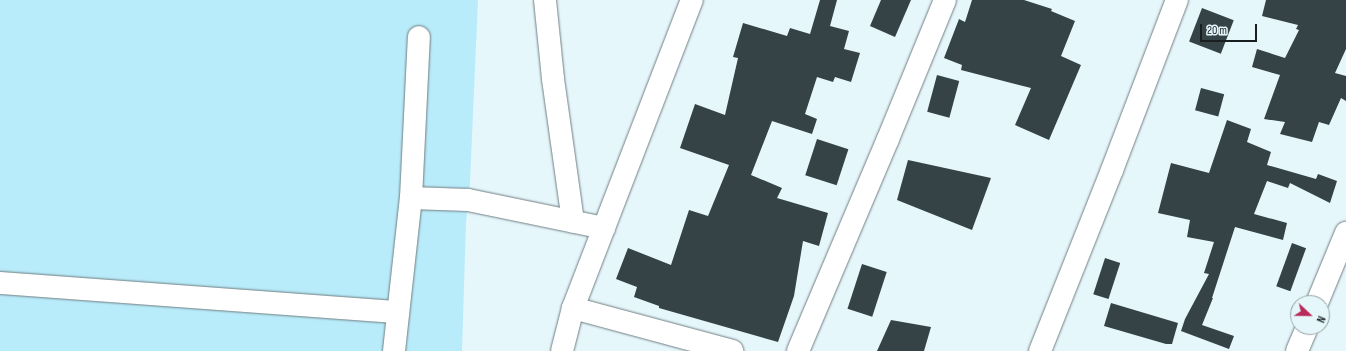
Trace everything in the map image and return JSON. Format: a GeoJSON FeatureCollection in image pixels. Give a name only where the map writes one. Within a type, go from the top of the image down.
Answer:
{"type":"FeatureCollection","features":[{"type":"Feature","properties":{"kind":"street"},"geometry":{"type":"LineString","coordinates":[[545,0],[552,79],[573,222]]}},
{"type":"Feature","properties":{"kind":"street"},"geometry":{"type":"LineString","coordinates":[[562,351],[573,308],[692,0]]}},
{"type":"Feature","properties":{"kind":"street"},"geometry":{"type":"LineString","coordinates":[[798,351],[945,0]]}},
{"type":"Feature","properties":{"kind":"street"},"geometry":{"type":"LineString","coordinates":[[1040,351],[1112,170],[1177,0]]}},
{"type":"Feature","properties":{"kind":"street"},"geometry":{"type":"LineString","coordinates":[[394,351],[411,198],[419,37]]}},
{"type":"Feature","properties":{"kind":"street"},"geometry":{"type":"LineString","coordinates":[[411,198],[468,200],[604,228]]}},
{"type":"Feature","properties":{"kind":"street"},"geometry":{"type":"LineString","coordinates":[[1321,295],[1341,260],[1346,233]]}},
{"type":"Feature","properties":{"kind":"street"},"geometry":{"type":"LineString","coordinates":[[0,283],[398,312]]}},
{"type":"Feature","properties":{"kind":"street"},"geometry":{"type":"LineString","coordinates":[[573,308],[732,351]]}},
{"type":"Feature","properties":{"kind":"street"},"geometry":{"type":"LineString","coordinates":[[1297,351],[1304,335]]}},
{"type":"Feature","properties":{"kind":"shaded area"},"geometry":{"type":"Polygon","coordinates":[[[0,0],[478,0],[470,182],[466,223],[462,351],[0,351],[0,0]]]}},
{"type":"Feature","properties":{"kind":"building"},"geometry":{"type":"Polygon","coordinates":[[[820,0],[837,0],[830,26],[849,31],[844,49],[860,53],[851,82],[835,77],[833,82],[817,77],[805,114],[817,119],[812,134],[772,121],[751,175],[782,188],[777,198],[828,213],[819,246],[803,241],[794,296],[778,342],[659,308],[659,306],[634,297],[637,287],[616,279],[628,248],[671,265],[689,210],[708,216],[729,165],[680,148],[695,104],[725,115],[738,58],[733,57],[743,23],[787,36],[790,28],[810,34],[820,0]]]}},
{"type":"Feature","properties":{"kind":"building"},"geometry":{"type":"Polygon","coordinates":[[[881,0],[911,0],[895,37],[870,26],[881,0]]]}},
{"type":"Feature","properties":{"kind":"building"},"geometry":{"type":"Polygon","coordinates":[[[972,0],[1024,0],[1052,9],[1051,11],[1075,21],[1061,56],[1081,65],[1049,140],[1015,125],[1031,88],[961,70],[962,65],[944,58],[959,19],[965,22],[972,0]]]}},
{"type":"Feature","properties":{"kind":"building"},"geometry":{"type":"Polygon","coordinates":[[[1266,0],[1346,0],[1346,49],[1335,73],[1346,76],[1346,101],[1341,98],[1329,125],[1319,122],[1312,142],[1280,134],[1285,122],[1264,119],[1280,75],[1252,67],[1257,49],[1285,58],[1299,30],[1296,29],[1298,25],[1262,16],[1266,0]]]}},
{"type":"Feature","properties":{"kind":"building"},"geometry":{"type":"Polygon","coordinates":[[[1202,8],[1234,20],[1221,54],[1189,42],[1202,8]]]}},
{"type":"Feature","properties":{"kind":"building"},"geometry":{"type":"Polygon","coordinates":[[[937,75],[959,81],[949,118],[927,112],[937,75]]]}},
{"type":"Feature","properties":{"kind":"building"},"geometry":{"type":"Polygon","coordinates":[[[1201,88],[1224,94],[1218,116],[1195,110],[1201,88]]]}},
{"type":"Feature","properties":{"kind":"building"},"geometry":{"type":"Polygon","coordinates":[[[1227,120],[1251,129],[1247,142],[1271,152],[1267,165],[1316,179],[1318,174],[1337,181],[1330,203],[1290,183],[1288,188],[1267,181],[1254,214],[1287,223],[1283,240],[1235,227],[1213,298],[1202,325],[1234,336],[1229,349],[1181,331],[1185,319],[1209,274],[1204,273],[1214,242],[1187,237],[1190,220],[1158,213],[1171,163],[1209,173],[1227,120]]]}},
{"type":"Feature","properties":{"kind":"building"},"geometry":{"type":"Polygon","coordinates":[[[817,139],[848,149],[837,185],[805,175],[817,139]]]}},
{"type":"Feature","properties":{"kind":"building"},"geometry":{"type":"Polygon","coordinates":[[[908,160],[991,178],[972,230],[897,200],[908,160]]]}},
{"type":"Feature","properties":{"kind":"building"},"geometry":{"type":"Polygon","coordinates":[[[1292,243],[1306,248],[1290,291],[1276,286],[1292,243]]]}},
{"type":"Feature","properties":{"kind":"building"},"geometry":{"type":"Polygon","coordinates":[[[1105,258],[1120,263],[1108,299],[1093,294],[1105,258]]]}},
{"type":"Feature","properties":{"kind":"building"},"geometry":{"type":"Polygon","coordinates":[[[862,264],[887,272],[872,317],[847,309],[862,264]]]}},
{"type":"Feature","properties":{"kind":"building"},"geometry":{"type":"Polygon","coordinates":[[[1111,303],[1178,323],[1172,344],[1166,344],[1104,326],[1111,303]]]}},
{"type":"Feature","properties":{"kind":"building"},"geometry":{"type":"Polygon","coordinates":[[[891,320],[931,327],[924,351],[877,351],[891,320]]]}}]}
